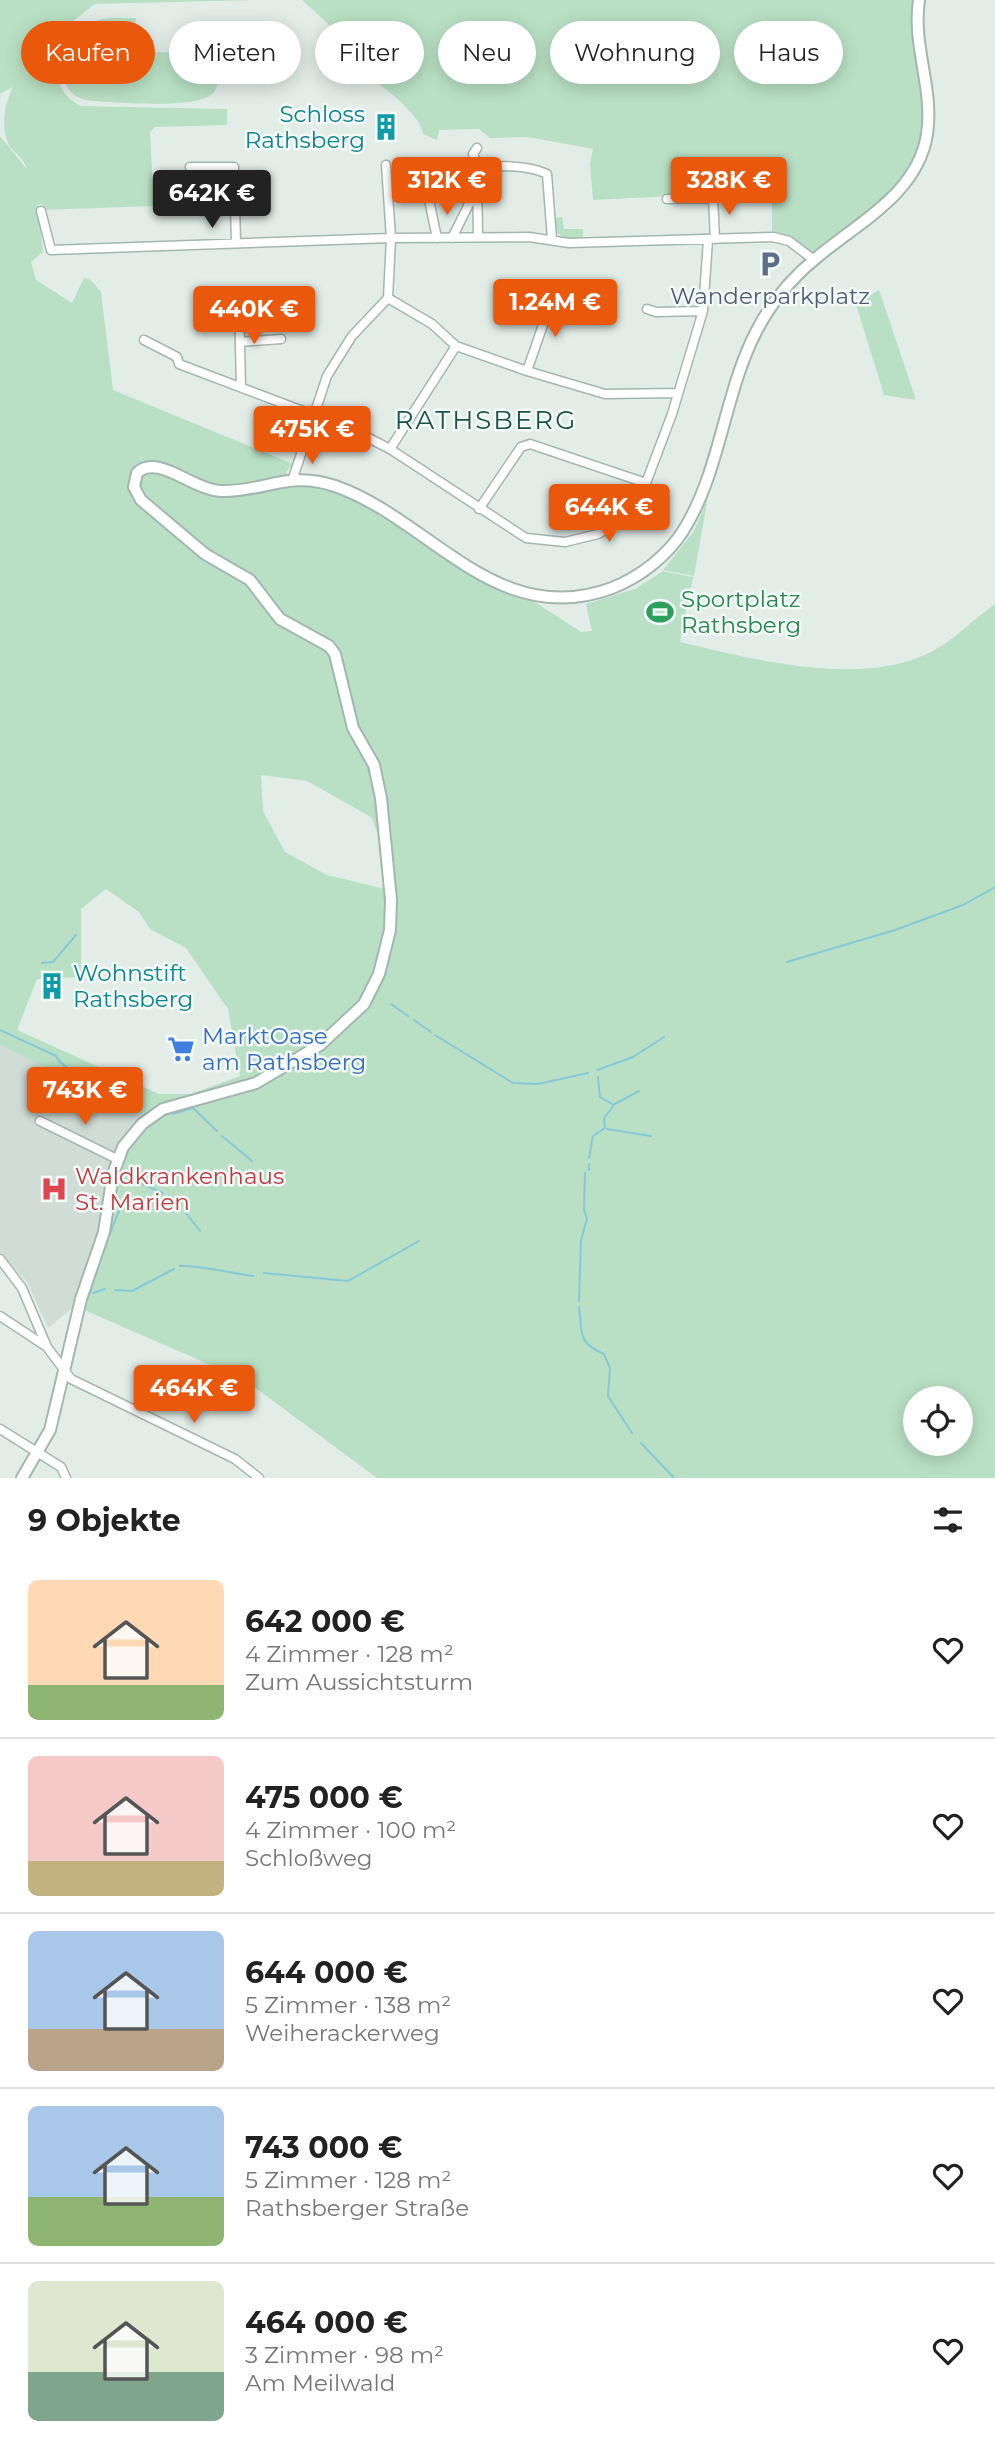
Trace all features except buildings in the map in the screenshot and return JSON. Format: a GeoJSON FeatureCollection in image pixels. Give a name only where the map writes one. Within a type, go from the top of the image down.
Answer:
{"type":"FeatureCollection","features":[{"type":"Feature","properties":{"kind":"street"},"geometry":{"type":"LineString","coordinates":[[22,1478],[38,1455],[54,1415],[84,1289],[104,1233],[117,1159],[135,1131],[163,1110],[227,1093],[277,1071],[320,1045],[352,1018],[369,997],[379,974],[390,930],[391,900],[377,776],[353,728],[340,666],[330,646],[280,619],[250,580],[212,559],[138,496],[134,480],[142,468],[158,466],[190,483],[218,491],[293,478],[337,487],[365,500],[455,560],[507,587],[539,595],[579,597],[626,583],[657,560],[684,529],[700,493],[757,331],[780,295],[814,260],[886,204],[906,181],[922,152],[928,116],[917,32],[919,0]]}},
{"type":"Feature","properties":{"kind":"street"},"geometry":{"type":"LineString","coordinates":[[452,238],[475,190],[480,170],[473,154],[477,148]]}},
{"type":"Feature","properties":{"kind":"street"},"geometry":{"type":"LineString","coordinates":[[293,478],[327,376],[352,336],[388,298],[391,238],[386,164]]}},
{"type":"Feature","properties":{"kind":"street"},"geometry":{"type":"LineString","coordinates":[[190,167],[234,167],[236,243]]}},
{"type":"Feature","properties":{"kind":"street"},"geometry":{"type":"LineString","coordinates":[[480,170],[509,167],[547,174],[552,239]]}},
{"type":"Feature","properties":{"kind":"street"},"geometry":{"type":"LineString","coordinates":[[475,190],[478,237]]}},
{"type":"Feature","properties":{"kind":"street"},"geometry":{"type":"LineString","coordinates":[[667,199],[753,196]]}},
{"type":"Feature","properties":{"kind":"street"},"geometry":{"type":"LineString","coordinates":[[144,340],[177,357],[179,364],[314,414],[390,449],[526,538],[565,542],[598,534],[628,516],[646,482],[678,393],[703,311],[712,239],[713,197]]}},
{"type":"Feature","properties":{"kind":"street"},"geometry":{"type":"LineString","coordinates":[[429,200],[437,238]]}},
{"type":"Feature","properties":{"kind":"street"},"geometry":{"type":"LineString","coordinates":[[41,211],[51,250],[391,238],[552,239],[569,243],[773,237],[795,245],[814,260]]}},
{"type":"Feature","properties":{"kind":"street"},"geometry":{"type":"LineString","coordinates":[[388,298],[432,324],[456,346],[527,371],[605,394],[678,393]]}},
{"type":"Feature","properties":{"kind":"street"},"geometry":{"type":"LineString","coordinates":[[239,305],[241,387]]}},
{"type":"Feature","properties":{"kind":"street"},"geometry":{"type":"LineString","coordinates":[[647,309],[656,312],[703,311]]}},
{"type":"Feature","properties":{"kind":"street"},"geometry":{"type":"LineString","coordinates":[[510,318],[590,317]]}},
{"type":"Feature","properties":{"kind":"street"},"geometry":{"type":"LineString","coordinates":[[527,371],[545,318]]}},
{"type":"Feature","properties":{"kind":"street"},"geometry":{"type":"LineString","coordinates":[[240,342],[281,340]]}},
{"type":"Feature","properties":{"kind":"street"},"geometry":{"type":"LineString","coordinates":[[390,449],[456,346]]}},
{"type":"Feature","properties":{"kind":"street"},"geometry":{"type":"LineString","coordinates":[[479,509],[521,447],[530,444],[646,482]]}},
{"type":"Feature","properties":{"kind":"street"},"geometry":{"type":"LineString","coordinates":[[40,1121],[117,1159]]}},
{"type":"Feature","properties":{"kind":"street"},"geometry":{"type":"LineString","coordinates":[[0,1259],[22,1288],[47,1347],[63,1372],[109,1399],[235,1459],[259,1478]]}},
{"type":"Feature","properties":{"kind":"street"},"geometry":{"type":"LineString","coordinates":[[0,1316],[47,1347]]}},
{"type":"Feature","properties":{"kind":"street"},"geometry":{"type":"LineString","coordinates":[[0,1429],[61,1467],[66,1478]]}},
{"type":"Feature","properties":{"kind":"shaded area","name":"Waldkrankenhaus St. Marien"},"geometry":{"type":"Polygon","coordinates":[[[0,1045],[143,1114],[134,1127],[75,1306],[48,1328],[27,1282],[0,1252],[0,1045]]]}},
{"type":"Feature","properties":{"kind":"green space"},"geometry":{"type":"Polygon","coordinates":[[[0,0],[255,0],[95,4],[73,21],[21,21],[21,84],[60,84],[67,96],[81,106],[227,109],[227,125],[155,127],[150,132],[154,206],[41,210],[43,204],[38,205],[43,252],[31,262],[36,280],[72,303],[84,278],[90,279],[101,292],[113,390],[293,464],[286,472],[291,483],[326,489],[362,503],[460,568],[527,597],[581,632],[592,631],[586,604],[635,589],[663,571],[693,577],[680,642],[740,656],[807,667],[873,668],[903,663],[931,652],[948,642],[995,604],[995,1478],[377,1478],[245,1380],[75,1306],[93,1260],[119,1160],[133,1129],[143,1115],[0,1045],[0,136],[27,169],[10,147],[5,133],[5,109],[13,87],[0,94],[0,0]],[[261,775],[263,811],[285,852],[327,875],[385,889],[383,847],[371,817],[307,781],[261,775]],[[106,889],[81,909],[81,977],[37,979],[17,1030],[159,1094],[191,1094],[240,1076],[228,1009],[186,948],[150,929],[139,912],[106,889]]]}},
{"type":"Feature","properties":{"kind":"green space"},"geometry":{"type":"Polygon","coordinates":[[[302,0],[919,0],[927,135],[906,181],[814,260],[772,231],[772,191],[593,200],[590,164],[593,149],[528,137],[490,138],[479,129],[439,130],[437,140],[423,134],[421,126],[407,108],[379,84],[424,84],[424,21],[325,21],[302,0]]]}},
{"type":"Feature","properties":{"kind":"green space"},"geometry":{"type":"Polygon","coordinates":[[[136,18],[136,21],[96,21],[136,18]]]}},
{"type":"Feature","properties":{"kind":"green space"},"geometry":{"type":"Polygon","coordinates":[[[155,52],[169,52],[169,84],[218,84],[215,91],[207,97],[194,101],[158,104],[93,101],[78,97],[67,84],[155,84],[155,52]]]}},
{"type":"Feature","properties":{"kind":"green space"},"geometry":{"type":"Polygon","coordinates":[[[562,217],[564,229],[583,229],[583,240],[566,239],[556,232],[555,218],[562,217]]]}},
{"type":"Feature","properties":{"kind":"green space"},"geometry":{"type":"Polygon","coordinates":[[[879,290],[916,400],[884,395],[856,304],[879,290]]]}},
{"type":"Feature","properties":{"kind":"green space"},"geometry":{"type":"Polygon","coordinates":[[[708,497],[694,576],[663,570],[694,531],[708,497]]]}},
{"type":"Feature","properties":{"kind":"waterway"},"geometry":{"type":"LineString","coordinates":[[787,962],[895,930],[963,905],[995,887]]}},
{"type":"Feature","properties":{"kind":"waterway"},"geometry":{"type":"LineString","coordinates":[[42,963],[53,962],[76,935]]}},
{"type":"Feature","properties":{"kind":"waterway"},"geometry":{"type":"LineString","coordinates":[[391,1004],[408,1016]]}},
{"type":"Feature","properties":{"kind":"waterway"},"geometry":{"type":"LineString","coordinates":[[414,1020],[431,1032]]}},
{"type":"Feature","properties":{"kind":"waterway"},"geometry":{"type":"LineString","coordinates":[[0,1030],[56,1056],[60,1062],[76,1071],[122,1083]]}},
{"type":"Feature","properties":{"kind":"waterway"},"geometry":{"type":"LineString","coordinates":[[435,1035],[513,1083],[538,1084],[588,1073]]}},
{"type":"Feature","properties":{"kind":"waterway"},"geometry":{"type":"LineString","coordinates":[[597,1070],[633,1057],[664,1037]]}},
{"type":"Feature","properties":{"kind":"waterway"},"geometry":{"type":"LineString","coordinates":[[589,1158],[593,1136],[605,1128],[604,1118],[614,1105],[600,1097],[598,1077]]}},
{"type":"Feature","properties":{"kind":"waterway"},"geometry":{"type":"LineString","coordinates":[[615,1104],[639,1091]]}},
{"type":"Feature","properties":{"kind":"waterway"},"geometry":{"type":"LineString","coordinates":[[173,1114],[193,1108],[217,1131]]}},
{"type":"Feature","properties":{"kind":"waterway"},"geometry":{"type":"LineString","coordinates":[[607,1129],[651,1136]]}},
{"type":"Feature","properties":{"kind":"waterway"},"geometry":{"type":"LineString","coordinates":[[222,1136],[252,1161]]}},
{"type":"Feature","properties":{"kind":"waterway"},"geometry":{"type":"LineString","coordinates":[[589,1164],[589,1170]]}},
{"type":"Feature","properties":{"kind":"waterway"},"geometry":{"type":"LineString","coordinates":[[579,1301],[581,1240],[587,1219],[584,1210],[585,1173]]}},
{"type":"Feature","properties":{"kind":"waterway"},"geometry":{"type":"LineString","coordinates":[[127,1182],[140,1183],[163,1193]]}},
{"type":"Feature","properties":{"kind":"waterway"},"geometry":{"type":"LineString","coordinates":[[105,1246],[125,1196]]}},
{"type":"Feature","properties":{"kind":"waterway"},"geometry":{"type":"LineString","coordinates":[[169,1196],[176,1209]]}},
{"type":"Feature","properties":{"kind":"waterway"},"geometry":{"type":"LineString","coordinates":[[186,1213],[200,1231]]}},
{"type":"Feature","properties":{"kind":"waterway"},"geometry":{"type":"LineString","coordinates":[[264,1273],[348,1281],[419,1241]]}},
{"type":"Feature","properties":{"kind":"waterway"},"geometry":{"type":"LineString","coordinates":[[180,1266],[253,1276]]}},
{"type":"Feature","properties":{"kind":"waterway"},"geometry":{"type":"LineString","coordinates":[[89,1295],[97,1268]]}},
{"type":"Feature","properties":{"kind":"waterway"},"geometry":{"type":"LineString","coordinates":[[115,1290],[132,1291],[174,1269]]}},
{"type":"Feature","properties":{"kind":"waterway"},"geometry":{"type":"LineString","coordinates":[[93,1293],[105,1289]]}},
{"type":"Feature","properties":{"kind":"waterway"},"geometry":{"type":"LineString","coordinates":[[579,1307],[585,1341],[604,1354],[610,1368],[608,1396],[632,1433]]}},
{"type":"Feature","properties":{"kind":"waterway"},"geometry":{"type":"LineString","coordinates":[[641,1443],[674,1478]]}},
{"type":"Feature","properties":{"kind":"place","name":"Schloss Rathsberg"},"geometry":{"type":"Point","coordinates":[386,127]}},
{"type":"Feature","properties":{"kind":"place","name":"Wanderparkplatz"},"geometry":{"type":"Point","coordinates":[770,264]}},
{"type":"Feature","properties":{"kind":"place","name":"Sportplatz Rathsberg"},"geometry":{"type":"Point","coordinates":[660,612]}},
{"type":"Feature","properties":{"kind":"place","name":"Wohnstift Rathsberg"},"geometry":{"type":"Point","coordinates":[52,986]}},
{"type":"Feature","properties":{"kind":"place","name":"MarktOase am Rathsberg"},"geometry":{"type":"Point","coordinates":[181,1049]}},
{"type":"Feature","properties":{"kind":"place","name":"Waldkrankenhaus St. Marien"},"geometry":{"type":"Point","coordinates":[54,1189]}},
{"type":"Feature","properties":{"kind":"district","name":"RATHSBERG"},"geometry":{"type":"Point","coordinates":[486,420]}}]}
